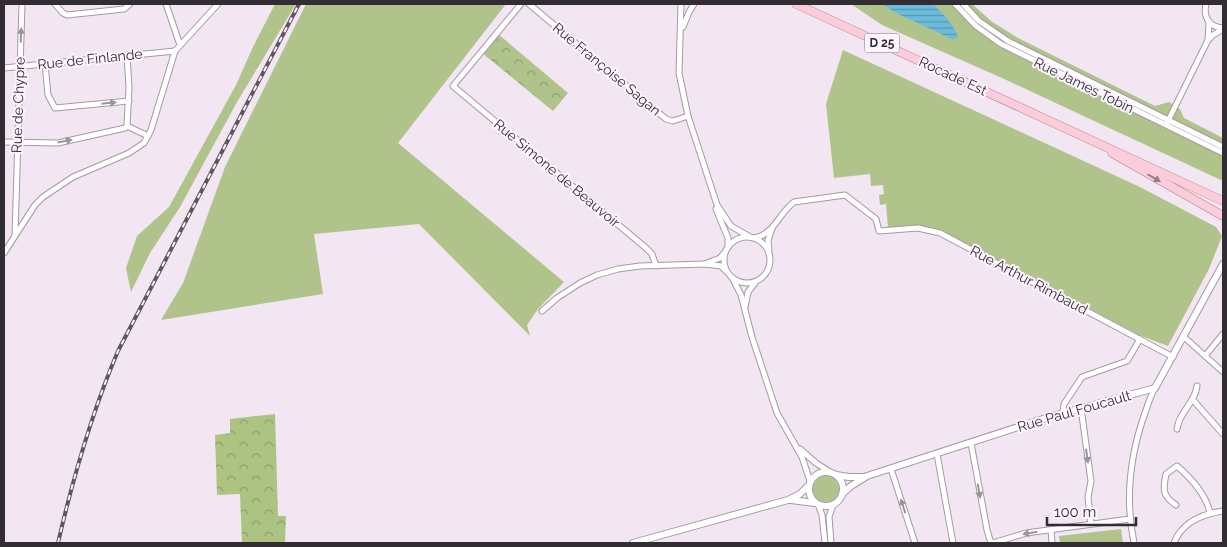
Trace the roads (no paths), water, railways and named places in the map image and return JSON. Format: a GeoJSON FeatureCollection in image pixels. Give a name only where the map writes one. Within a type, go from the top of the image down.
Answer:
{"type":"FeatureCollection","features":[{"type":"Feature","properties":{"kind":"main road","name":"Rocade Est"},"geometry":{"type":"LineString","coordinates":[[796,4],[1223,201]]}},
{"type":"Feature","properties":{"kind":"main road","name":"Rocade Est"},"geometry":{"type":"LineString","coordinates":[[1082,135],[1222,216]]}},
{"type":"Feature","properties":{"kind":"street","name":"Rue de Chypre"},"geometry":{"type":"LineString","coordinates":[[15,235],[22,4]]}},
{"type":"Feature","properties":{"kind":"street"},"geometry":{"type":"LineString","coordinates":[[55,4],[67,15],[124,9],[130,4]]}},
{"type":"Feature","properties":{"kind":"street"},"geometry":{"type":"LineString","coordinates":[[166,4],[180,45]]}},
{"type":"Feature","properties":{"kind":"street"},"geometry":{"type":"LineString","coordinates":[[4,253],[40,199],[73,176],[136,149],[148,136],[176,51],[218,4]]}},
{"type":"Feature","properties":{"kind":"street","name":"Rue Simone de Beauvoir"},"geometry":{"type":"LineString","coordinates":[[521,4],[452,86],[646,248],[652,254],[656,266]]}},
{"type":"Feature","properties":{"kind":"street","name":"Rue Françoise Sagan"},"geometry":{"type":"LineString","coordinates":[[529,4],[666,119],[673,121],[688,116]]}},
{"type":"Feature","properties":{"kind":"street"},"geometry":{"type":"LineString","coordinates":[[682,4],[679,72],[688,116],[715,206],[728,238],[724,261],[726,271]]}},
{"type":"Feature","properties":{"kind":"street"},"geometry":{"type":"LineString","coordinates":[[681,38],[684,24],[694,4]]}},
{"type":"Feature","properties":{"kind":"street","name":"Rue James Tobin"},"geometry":{"type":"LineString","coordinates":[[955,4],[976,26],[1001,44],[1167,123],[1223,147]]}},
{"type":"Feature","properties":{"kind":"street","name":"Rue James Tobin"},"geometry":{"type":"LineString","coordinates":[[963,4],[979,21],[1008,41],[1223,154]]}},
{"type":"Feature","properties":{"kind":"street"},"geometry":{"type":"LineString","coordinates":[[1206,4],[1205,14],[1209,22],[1223,29]]}},
{"type":"Feature","properties":{"kind":"street"},"geometry":{"type":"LineString","coordinates":[[1208,40],[1209,22]]}},
{"type":"Feature","properties":{"kind":"street"},"geometry":{"type":"LineString","coordinates":[[1167,123],[1208,40],[1213,34],[1223,29]]}},
{"type":"Feature","properties":{"kind":"street","name":"Rue de Finlande"},"geometry":{"type":"LineString","coordinates":[[4,68],[176,51]]}},
{"type":"Feature","properties":{"kind":"street"},"geometry":{"type":"LineString","coordinates":[[126,55],[129,87],[127,126]]}},
{"type":"Feature","properties":{"kind":"street"},"geometry":{"type":"LineString","coordinates":[[45,64],[48,94],[55,108],[129,101]]}},
{"type":"Feature","properties":{"kind":"street"},"geometry":{"type":"LineString","coordinates":[[127,126],[148,136]]}},
{"type":"Feature","properties":{"kind":"street"},"geometry":{"type":"LineString","coordinates":[[4,142],[58,143],[121,130],[127,126]]}},
{"type":"Feature","properties":{"kind":"street"},"geometry":{"type":"LineString","coordinates":[[712,194],[731,226],[763,244],[769,253]]}},
{"type":"Feature","properties":{"kind":"street","name":"Rue Arthur Rimbaud"},"geometry":{"type":"LineString","coordinates":[[775,224],[794,202],[849,197],[876,219],[879,232],[918,228],[940,233],[1173,357]]}},
{"type":"Feature","properties":{"kind":"street"},"geometry":{"type":"LineString","coordinates":[[704,264],[720,258],[739,238],[752,238],[766,234],[775,224]]}},
{"type":"Feature","properties":{"kind":"street"},"geometry":{"type":"LineString","coordinates":[[733,279],[742,283],[755,282],[763,278],[768,272],[770,261],[768,240],[775,224]]}},
{"type":"Feature","properties":{"kind":"street"},"geometry":{"type":"LineString","coordinates":[[1218,272],[1223,258]]}},
{"type":"Feature","properties":{"kind":"street"},"geometry":{"type":"LineString","coordinates":[[542,311],[568,290],[597,275],[627,268],[704,264],[721,266],[733,279],[740,292],[777,413],[804,461],[810,496],[822,515],[824,543]]}},
{"type":"Feature","properties":{"kind":"street"},"geometry":{"type":"LineString","coordinates":[[1134,543],[1130,519],[1130,494],[1133,458],[1140,429],[1155,388],[1223,264]]}},
{"type":"Feature","properties":{"kind":"street"},"geometry":{"type":"LineString","coordinates":[[745,312],[747,296],[755,282]]}},
{"type":"Feature","properties":{"kind":"street"},"geometry":{"type":"LineString","coordinates":[[1205,356],[1223,334]]}},
{"type":"Feature","properties":{"kind":"street"},"geometry":{"type":"LineString","coordinates":[[1184,337],[1223,372]]}},
{"type":"Feature","properties":{"kind":"street"},"geometry":{"type":"LineString","coordinates":[[1063,413],[1064,404],[1080,379],[1086,374],[1126,361],[1140,339]]}},
{"type":"Feature","properties":{"kind":"street"},"geometry":{"type":"LineString","coordinates":[[1176,429],[1181,416],[1193,400],[1197,386]]}},
{"type":"Feature","properties":{"kind":"street","name":"Rue Paul Foucault"},"geometry":{"type":"LineString","coordinates":[[833,473],[849,477],[867,476],[1063,413],[1155,388]]}},
{"type":"Feature","properties":{"kind":"street"},"geometry":{"type":"LineString","coordinates":[[1193,400],[1223,434]]}},
{"type":"Feature","properties":{"kind":"street"},"geometry":{"type":"LineString","coordinates":[[1081,408],[1091,481],[1088,498],[1091,524]]}},
{"type":"Feature","properties":{"kind":"street"},"geometry":{"type":"LineString","coordinates":[[793,441],[812,461],[833,473],[842,482],[842,494],[833,505],[829,517],[831,543]]}},
{"type":"Feature","properties":{"kind":"street"},"geometry":{"type":"LineString","coordinates":[[970,443],[985,522],[992,543],[1023,534],[1130,519]]}},
{"type":"Feature","properties":{"kind":"street"},"geometry":{"type":"LineString","coordinates":[[936,454],[953,543]]}},
{"type":"Feature","properties":{"kind":"street"},"geometry":{"type":"LineString","coordinates":[[1176,504],[1166,497],[1164,490],[1166,474],[1177,466],[1198,488],[1207,502],[1210,513]]}},
{"type":"Feature","properties":{"kind":"street"},"geometry":{"type":"LineString","coordinates":[[891,469],[915,543]]}},
{"type":"Feature","properties":{"kind":"street"},"geometry":{"type":"LineString","coordinates":[[633,543],[788,500],[800,494],[818,473],[833,473]]}},
{"type":"Feature","properties":{"kind":"street","name":"Rue Paul Foucault"},"geometry":{"type":"LineString","coordinates":[[842,494],[867,476]]}},
{"type":"Feature","properties":{"kind":"street"},"geometry":{"type":"LineString","coordinates":[[788,500],[816,503],[824,506],[833,505]]}},
{"type":"Feature","properties":{"kind":"street"},"geometry":{"type":"LineString","coordinates":[[1174,543],[1188,523],[1198,517],[1223,511]]}},
{"type":"Feature","properties":{"kind":"street"},"geometry":{"type":"LineString","coordinates":[[1051,530],[1052,543]]}},
{"type":"Feature","properties":{"kind":"water"},"geometry":{"type":"Polygon","coordinates":[[[882,4],[933,4],[952,24],[958,38],[952,39],[898,14],[882,4]]]}},
{"type":"Feature","properties":{"kind":"railway"},"geometry":{"type":"LineString","coordinates":[[58,543],[84,446],[118,351],[299,4]]}}]}
